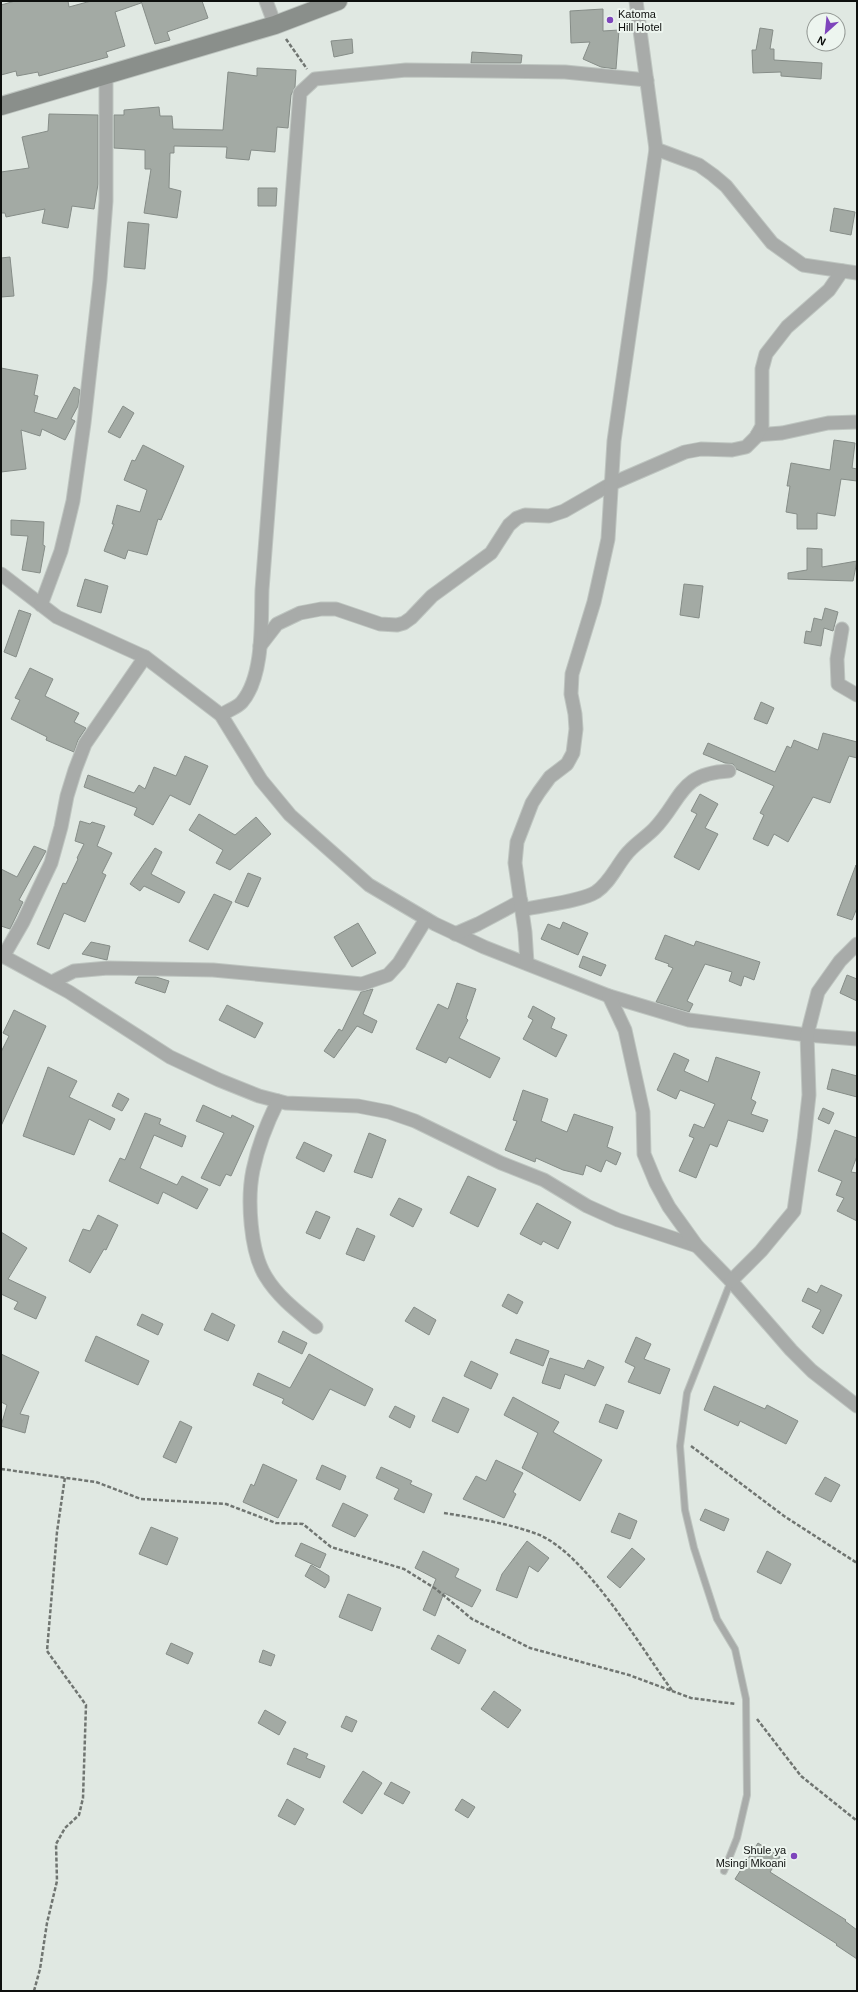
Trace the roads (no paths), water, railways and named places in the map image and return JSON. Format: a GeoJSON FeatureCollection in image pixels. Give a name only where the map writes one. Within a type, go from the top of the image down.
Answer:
{"type":"FeatureCollection","features":[{"type":"Feature","properties":{"kind":"main road"},"geometry":{"type":"LineString","coordinates":[[1,106],[275,25],[338,1]]}},
{"type":"Feature","properties":{"kind":"street"},"geometry":{"type":"LineString","coordinates":[[266,1],[275,25]]}},
{"type":"Feature","properties":{"kind":"street"},"geometry":{"type":"LineString","coordinates":[[527,963],[515,854],[524,823],[539,792],[550,777],[567,764],[573,753],[576,729],[571,694],[572,674],[594,602],[608,539],[614,441],[656,149],[636,1]]}},
{"type":"Feature","properties":{"kind":"street"},"geometry":{"type":"LineString","coordinates":[[222,715],[242,703],[253,683],[260,646],[262,590],[300,93],[315,79],[406,70],[565,72],[647,80]]}},
{"type":"Feature","properties":{"kind":"street"},"geometry":{"type":"LineString","coordinates":[[41,605],[61,551],[73,501],[84,423],[100,280],[106,201],[106,75]]}},
{"type":"Feature","properties":{"kind":"street"},"geometry":{"type":"LineString","coordinates":[[656,149],[699,165],[713,174],[726,186],[772,243],[803,264],[857,273]]}},
{"type":"Feature","properties":{"kind":"street"},"geometry":{"type":"LineString","coordinates":[[260,646],[277,624],[300,613],[321,609],[336,610],[380,624],[397,625],[404,623],[411,618],[432,596],[491,553],[509,525],[517,518],[525,515],[549,516],[564,511],[611,484],[685,452],[700,449],[732,450],[746,447],[757,435],[762,426],[762,369],[766,354],[787,327],[829,290],[842,271]]}},
{"type":"Feature","properties":{"kind":"street"},"geometry":{"type":"LineString","coordinates":[[757,435],[776,434],[828,423],[857,422]]}},
{"type":"Feature","properties":{"kind":"street"},"geometry":{"type":"LineString","coordinates":[[1,574],[57,617],[145,658],[222,715],[261,780],[290,815],[369,885],[426,919],[455,934],[609,996],[689,1020],[807,1035],[857,1039]]}},
{"type":"Feature","properties":{"kind":"street"},"geometry":{"type":"LineString","coordinates":[[842,629],[837,659],[838,684],[857,695]]}},
{"type":"Feature","properties":{"kind":"street"},"geometry":{"type":"LineString","coordinates":[[145,658],[85,744],[67,796],[61,827],[51,863],[23,922],[2,956],[52,982],[170,1056],[219,1080],[259,1096],[286,1103],[358,1106],[389,1112],[415,1121],[501,1164],[544,1180],[587,1206],[618,1220],[697,1246]]}},
{"type":"Feature","properties":{"kind":"street"},"geometry":{"type":"LineString","coordinates":[[455,934],[521,905],[584,897],[596,892],[608,881],[625,856],[638,842],[653,830],[684,787],[696,779],[712,772],[729,771]]}},
{"type":"Feature","properties":{"kind":"street"},"geometry":{"type":"LineString","coordinates":[[52,982],[74,971],[108,968],[213,970],[362,984],[388,975],[399,963],[426,919]]}},
{"type":"Feature","properties":{"kind":"street"},"geometry":{"type":"LineString","coordinates":[[731,1281],[761,1251],[794,1211],[809,1095],[807,1035],[818,992],[840,961],[857,944]]}},
{"type":"Feature","properties":{"kind":"street"},"geometry":{"type":"LineString","coordinates":[[609,996],[625,1030],[643,1112],[644,1154],[656,1184],[669,1207],[697,1246],[731,1281],[791,1350],[812,1371],[857,1406]]}},
{"type":"Feature","properties":{"kind":"street"},"geometry":{"type":"LineString","coordinates":[[278,1101],[267,1122],[253,1171],[251,1199],[252,1230],[257,1257],[266,1277],[285,1301],[316,1327]]}},
{"type":"Feature","properties":{"kind":"lane"},"geometry":{"type":"LineString","coordinates":[[724,1871],[736,1838],[747,1795],[746,1705],[742,1673],[735,1649],[717,1619],[694,1548],[685,1510],[680,1446],[687,1393],[731,1281]]}},
{"type":"Feature","properties":{"kind":"place","name":"Katoma Hill Hotel"},"geometry":{"type":"Point","coordinates":[610,20]}},
{"type":"Feature","properties":{"kind":"place","name":"Shule ya Msingi Mkoani"},"geometry":{"type":"Point","coordinates":[794,1856]}}]}
